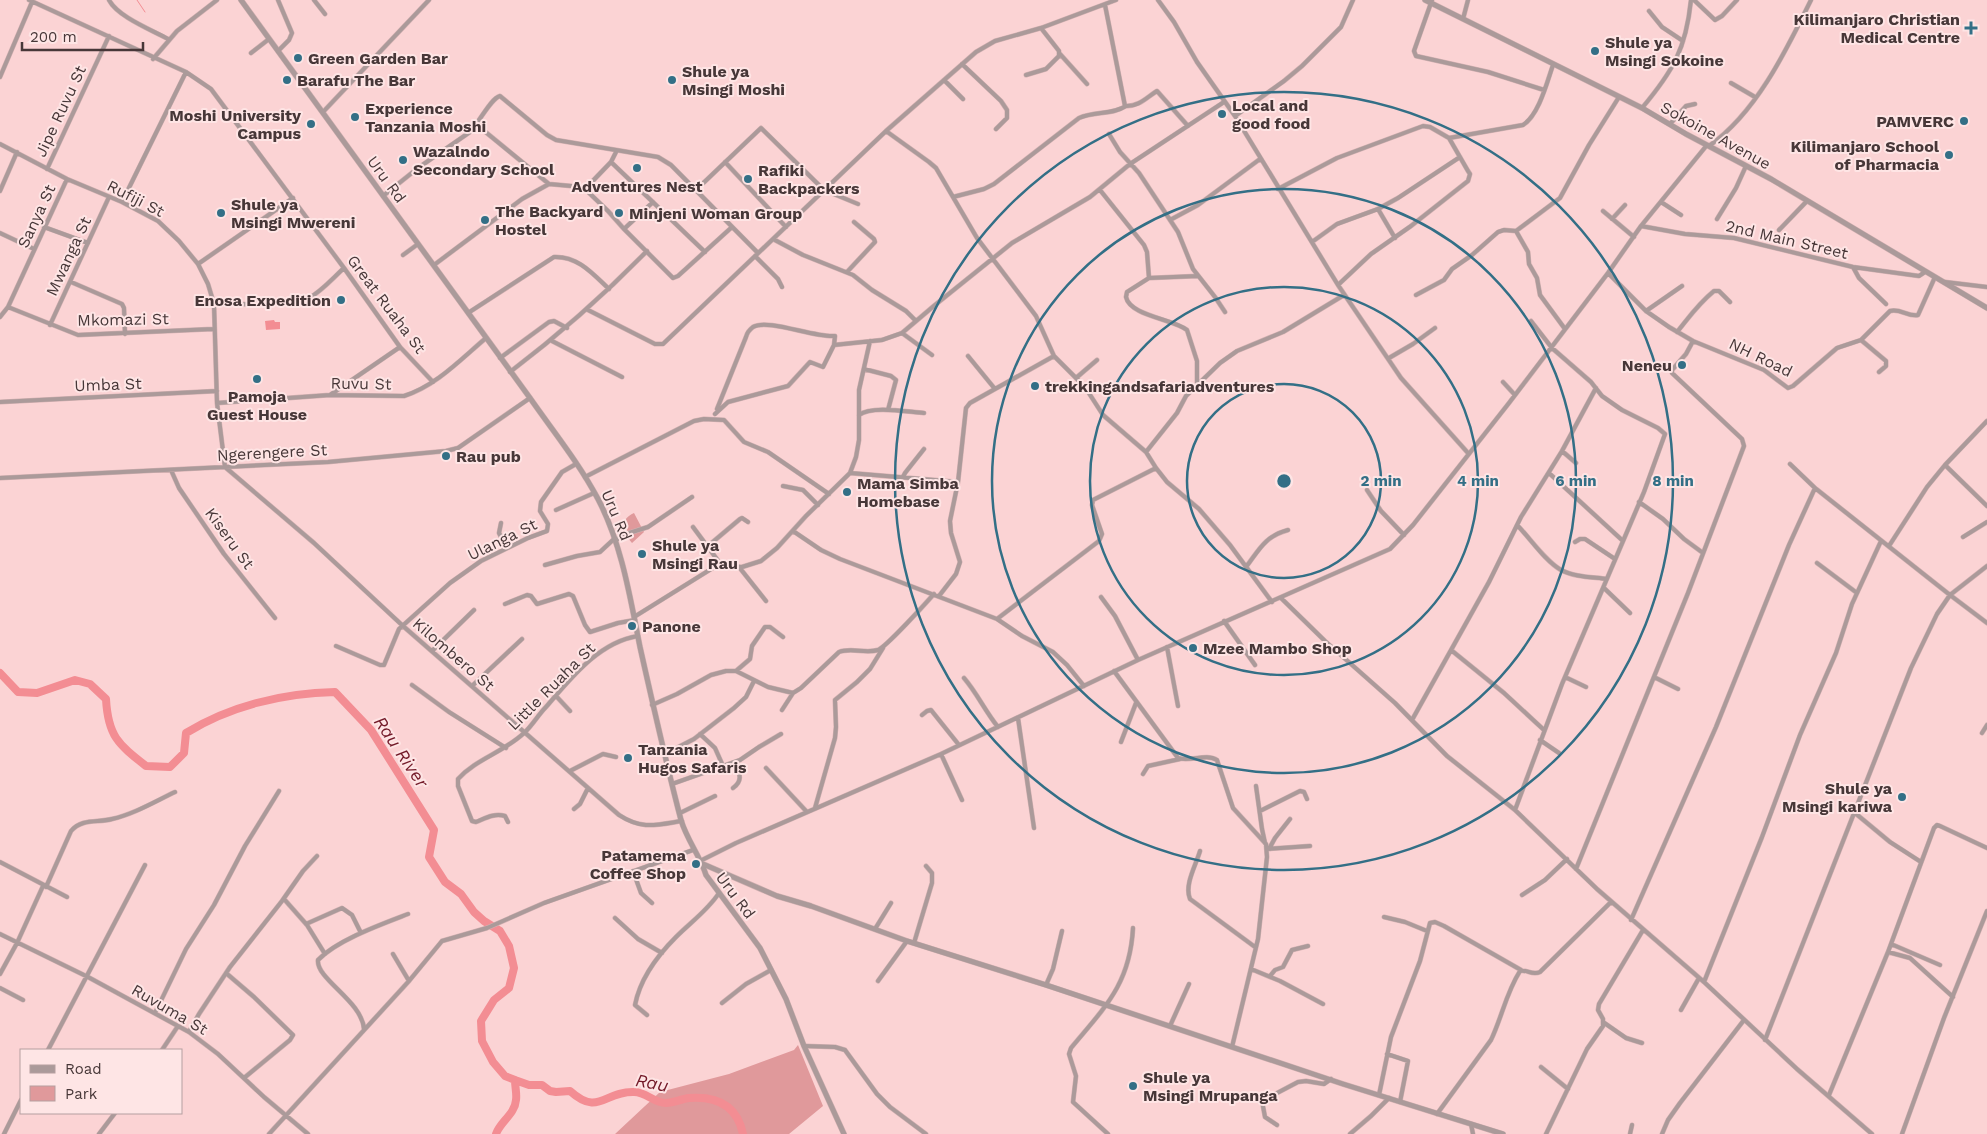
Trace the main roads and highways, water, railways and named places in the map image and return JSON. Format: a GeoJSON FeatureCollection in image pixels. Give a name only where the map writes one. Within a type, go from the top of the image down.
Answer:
{"type":"FeatureCollection","features":[{"type":"Feature","properties":{"kind":"waterway"},"geometry":{"type":"LineString","coordinates":[[137,0],[145,12]]}},
{"type":"Feature","properties":{"kind":"waterway","name":"Rau River"},"geometry":{"type":"LineString","coordinates":[[0,673],[18,692],[37,693],[75,680],[90,684],[106,699],[109,722],[116,738],[146,766],[170,767],[184,753],[186,733],[221,715],[277,698],[335,692],[371,730],[434,830],[429,857],[445,882],[461,894],[474,912],[484,921],[500,931],[509,946],[514,968],[509,988],[494,1000],[481,1021],[482,1041],[493,1062],[505,1076],[529,1085],[542,1085],[550,1091],[570,1091],[588,1102],[602,1101],[615,1095],[634,1092],[662,1103],[689,1098],[708,1099],[724,1104],[730,1109],[736,1116],[743,1134]]}},
{"type":"Feature","properties":{"kind":"waterway"},"geometry":{"type":"LineString","coordinates":[[496,1134],[515,1105],[515,1080]]}},
{"type":"Feature","properties":{"kind":"place","name":"Kilimanjaro Christian Medical Centre"},"geometry":{"type":"Point","coordinates":[1971,28]}},
{"type":"Feature","properties":{"kind":"place","name":"Shule ya Msingi Sokoine"},"geometry":{"type":"Point","coordinates":[1595,51]}},
{"type":"Feature","properties":{"kind":"place","name":"Green Garden Bar"},"geometry":{"type":"Point","coordinates":[298,58]}},
{"type":"Feature","properties":{"kind":"place","name":"Barafu The Bar"},"geometry":{"type":"Point","coordinates":[287,80]}},
{"type":"Feature","properties":{"kind":"place","name":"Shule ya Msingi Moshi"},"geometry":{"type":"Point","coordinates":[672,80]}},
{"type":"Feature","properties":{"kind":"place","name":"Local and good food"},"geometry":{"type":"Point","coordinates":[1222,114]}},
{"type":"Feature","properties":{"kind":"place","name":"Experience Tanzania Moshi"},"geometry":{"type":"Point","coordinates":[355,117]}},
{"type":"Feature","properties":{"kind":"place","name":"PAMVERC"},"geometry":{"type":"Point","coordinates":[1964,121]}},
{"type":"Feature","properties":{"kind":"place","name":"Moshi University Campus"},"geometry":{"type":"Point","coordinates":[311,124]}},
{"type":"Feature","properties":{"kind":"place","name":"Kilimanjaro School of Pharmacia"},"geometry":{"type":"Point","coordinates":[1949,155]}},
{"type":"Feature","properties":{"kind":"place","name":"Wazalndo Secondary School"},"geometry":{"type":"Point","coordinates":[403,160]}},
{"type":"Feature","properties":{"kind":"place","name":"Adventures Nest"},"geometry":{"type":"Point","coordinates":[637,168]}},
{"type":"Feature","properties":{"kind":"place","name":"Rafiki Backpackers"},"geometry":{"type":"Point","coordinates":[748,179]}},
{"type":"Feature","properties":{"kind":"place","name":"Shule ya Msingi Mwereni"},"geometry":{"type":"Point","coordinates":[221,213]}},
{"type":"Feature","properties":{"kind":"place","name":"Minjeni Woman Group"},"geometry":{"type":"Point","coordinates":[619,213]}},
{"type":"Feature","properties":{"kind":"place","name":"The Backyard Hostel"},"geometry":{"type":"Point","coordinates":[485,220]}},
{"type":"Feature","properties":{"kind":"place","name":"Enosa Expedition"},"geometry":{"type":"Point","coordinates":[341,300]}},
{"type":"Feature","properties":{"kind":"place","name":"Neneu"},"geometry":{"type":"Point","coordinates":[1682,365]}},
{"type":"Feature","properties":{"kind":"place","name":"Pamoja Guest House"},"geometry":{"type":"Point","coordinates":[257,379]}},
{"type":"Feature","properties":{"kind":"place","name":"trekkingandsafariadventures"},"geometry":{"type":"Point","coordinates":[1035,386]}},
{"type":"Feature","properties":{"kind":"place","name":"Rau pub"},"geometry":{"type":"Point","coordinates":[446,456]}},
{"type":"Feature","properties":{"kind":"place","name":"Mama Simba Homebase"},"geometry":{"type":"Point","coordinates":[847,492]}},
{"type":"Feature","properties":{"kind":"place","name":"Shule ya Msingi Rau"},"geometry":{"type":"Point","coordinates":[642,554]}},
{"type":"Feature","properties":{"kind":"place","name":"Panone"},"geometry":{"type":"Point","coordinates":[632,626]}},
{"type":"Feature","properties":{"kind":"place","name":"Mzee Mambo Shop"},"geometry":{"type":"Point","coordinates":[1193,648]}},
{"type":"Feature","properties":{"kind":"place","name":"Tanzania Hugos Safaris"},"geometry":{"type":"Point","coordinates":[628,758]}},
{"type":"Feature","properties":{"kind":"place","name":"Shule ya Msingi kariwa"},"geometry":{"type":"Point","coordinates":[1902,797]}},
{"type":"Feature","properties":{"kind":"place","name":"Patamema Coffee Shop"},"geometry":{"type":"Point","coordinates":[696,864]}},
{"type":"Feature","properties":{"kind":"place","name":"Shule ya Msingi Mrupanga"},"geometry":{"type":"Point","coordinates":[1133,1086]}},
{"type":"Feature","properties":{"kind":"water label","name":"Rau"},"geometry":{"type":"Point","coordinates":[652,1083]}}]}
